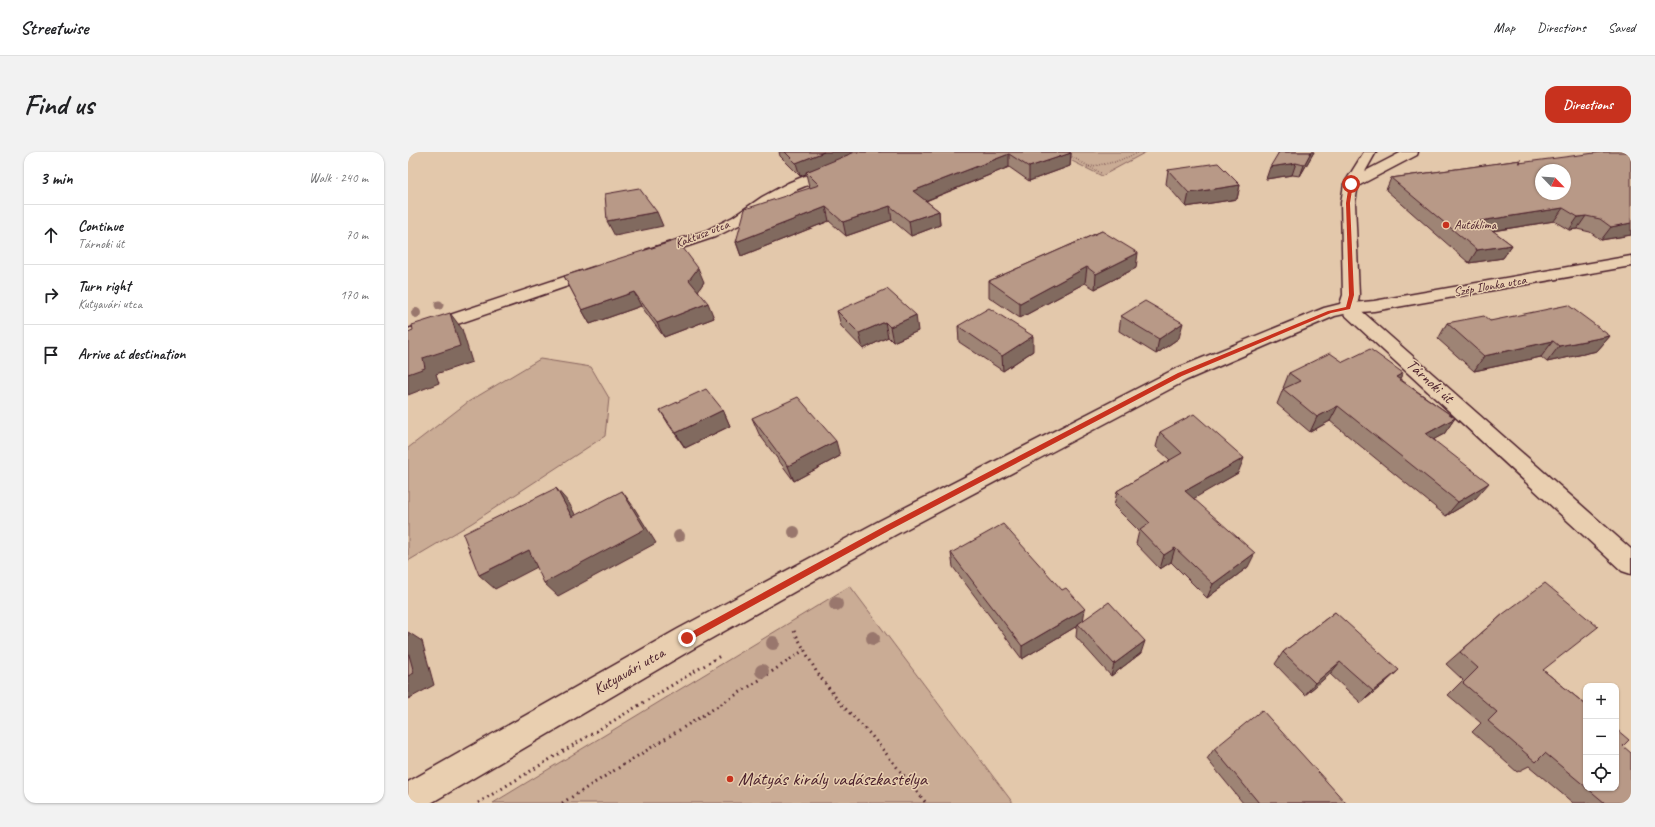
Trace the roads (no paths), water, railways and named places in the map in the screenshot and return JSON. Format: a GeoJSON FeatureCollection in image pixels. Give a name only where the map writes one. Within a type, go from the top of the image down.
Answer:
{"type":"FeatureCollection","features":[{"type":"Feature","properties":{"kind":"street","name":"Kaktusz utca"},"geometry":{"type":"LineString","coordinates":[[635,258],[710,234],[738,220],[767,200],[793,186],[874,152]]}},
{"type":"Feature","properties":{"kind":"street"},"geometry":{"type":"LineString","coordinates":[[1348,308],[1351,295],[1348,203],[1351,184],[1370,152]]}},
{"type":"Feature","properties":{"kind":"street"},"geometry":{"type":"LineString","coordinates":[[1351,184],[1412,152]]}},
{"type":"Feature","properties":{"kind":"street","name":"Szép Ilonka utca"},"geometry":{"type":"LineString","coordinates":[[1348,308],[1374,306],[1631,261]]}},
{"type":"Feature","properties":{"kind":"street"},"geometry":{"type":"LineString","coordinates":[[408,335],[607,268]]}},
{"type":"Feature","properties":{"kind":"street","name":"Tárnoki út"},"geometry":{"type":"LineString","coordinates":[[1348,308],[1631,564]]}},
{"type":"Feature","properties":{"kind":"street","name":"Kutyavári utca"},"geometry":{"type":"LineString","coordinates":[[408,799],[521,732],[764,594],[1173,378],[1330,312],[1348,308]]}},
{"type":"Feature","properties":{"kind":"place","name":"Autóklima"},"geometry":{"type":"Point","coordinates":[1446,225]}},
{"type":"Feature","properties":{"kind":"place","name":"Mátyás király vadászkastélya"},"geometry":{"type":"Point","coordinates":[730,779]}}]}
